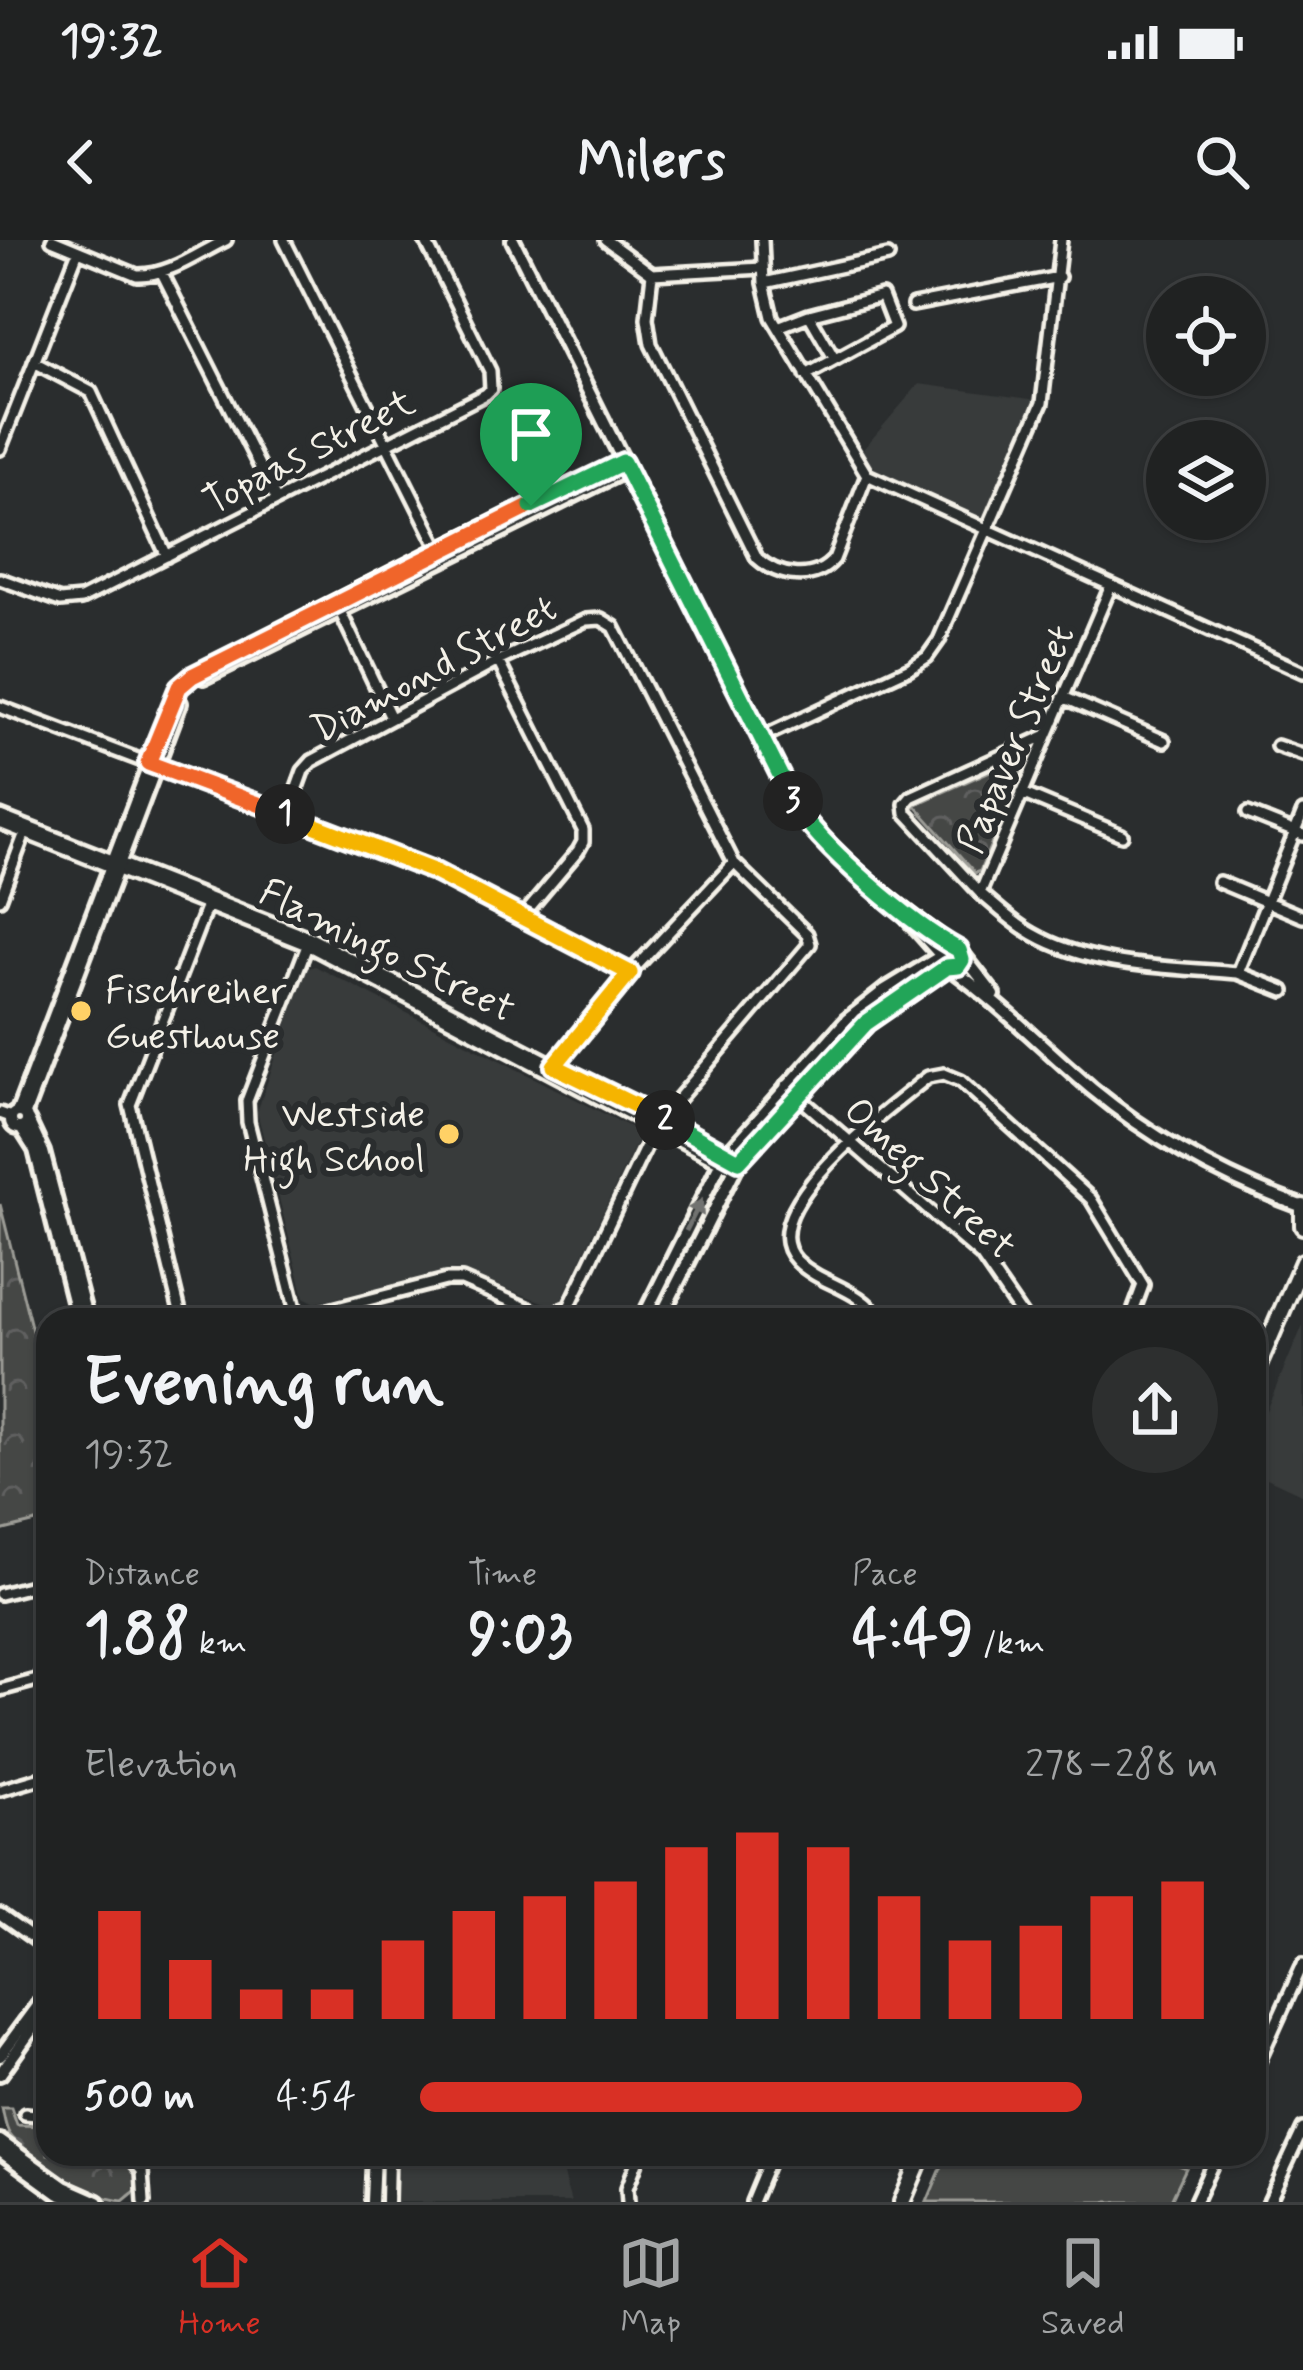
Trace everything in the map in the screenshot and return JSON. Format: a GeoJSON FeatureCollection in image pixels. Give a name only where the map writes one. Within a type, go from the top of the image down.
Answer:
{"type":"FeatureCollection","features":[{"type":"Feature","properties":{"kind":"main road"},"geometry":{"type":"LineString","coordinates":[[1303,1207],[1303,1226]]}},
{"type":"Feature","properties":{"kind":"main road"},"geometry":{"type":"LineString","coordinates":[[1266,1347],[1303,1262]]}},
{"type":"Feature","properties":{"kind":"main road"},"geometry":{"type":"LineString","coordinates":[[902,2202],[917,2166]]}},
{"type":"Feature","properties":{"kind":"street"},"geometry":{"type":"LineString","coordinates":[[52,240],[137,275],[162,273],[226,240]]}},
{"type":"Feature","properties":{"kind":"street"},"geometry":{"type":"LineString","coordinates":[[284,240],[441,553]]}},
{"type":"Feature","properties":{"kind":"street","name":"Topaas Street"},"geometry":{"type":"LineString","coordinates":[[0,579],[70,602],[491,389],[490,371],[425,240]]}},
{"type":"Feature","properties":{"kind":"street"},"geometry":{"type":"LineString","coordinates":[[513,240],[760,738],[811,826],[895,904],[957,951],[1004,1006],[1092,1089],[1138,1123],[1250,1186],[1303,1207]]}},
{"type":"Feature","properties":{"kind":"street"},"geometry":{"type":"LineString","coordinates":[[606,240],[652,274],[763,268]]}},
{"type":"Feature","properties":{"kind":"street"},"geometry":{"type":"LineString","coordinates":[[762,240],[764,283],[778,327],[867,475],[1303,672]]}},
{"type":"Feature","properties":{"kind":"street"},"geometry":{"type":"LineString","coordinates":[[760,738],[927,657],[939,640],[1042,403],[1061,240]]}},
{"type":"Feature","properties":{"kind":"street"},"geometry":{"type":"LineString","coordinates":[[0,449],[78,250]]}},
{"type":"Feature","properties":{"kind":"street"},"geometry":{"type":"LineString","coordinates":[[764,283],[889,256]]}},
{"type":"Feature","properties":{"kind":"street"},"geometry":{"type":"LineString","coordinates":[[162,273],[276,499]]}},
{"type":"Feature","properties":{"kind":"street"},"geometry":{"type":"LineString","coordinates":[[652,274],[647,318],[652,344],[757,559],[769,569],[791,574],[812,575],[826,569],[867,475]]}},
{"type":"Feature","properties":{"kind":"street"},"geometry":{"type":"LineString","coordinates":[[913,305],[1059,277]]}},
{"type":"Feature","properties":{"kind":"street"},"geometry":{"type":"LineString","coordinates":[[778,327],[878,295],[885,298],[894,327],[806,375]]}},
{"type":"Feature","properties":{"kind":"street"},"geometry":{"type":"LineString","coordinates":[[809,315],[834,358]]}},
{"type":"Feature","properties":{"kind":"street"},"geometry":{"type":"LineString","coordinates":[[34,362],[91,392],[167,556]]}},
{"type":"Feature","properties":{"kind":"street"},"geometry":{"type":"LineString","coordinates":[[79,1308],[37,1156],[17,1117],[117,864],[179,687],[192,676],[625,466]]}},
{"type":"Feature","properties":{"kind":"street","name":"Papaver Street"},"geometry":{"type":"LineString","coordinates":[[1110,588],[980,893],[1021,927],[1053,944],[1120,962],[1238,973],[1284,991]]}},
{"type":"Feature","properties":{"kind":"street"},"geometry":{"type":"LineString","coordinates":[[338,607],[391,718]]}},
{"type":"Feature","properties":{"kind":"street","name":"Diamond Street"},"geometry":{"type":"LineString","coordinates":[[287,815],[303,771],[312,761],[498,661],[586,620],[601,619],[614,627],[734,863],[807,934],[810,944],[659,1121],[568,1308]]}},
{"type":"Feature","properties":{"kind":"street"},"geometry":{"type":"LineString","coordinates":[[498,661],[583,830],[578,851],[524,915]]}},
{"type":"Feature","properties":{"kind":"street"},"geometry":{"type":"LineString","coordinates":[[1063,697],[1164,741]]}},
{"type":"Feature","properties":{"kind":"street"},"geometry":{"type":"LineString","coordinates":[[0,707],[433,871],[630,973]]}},
{"type":"Feature","properties":{"kind":"street"},"geometry":{"type":"LineString","coordinates":[[980,893],[906,813],[905,804],[910,797],[1047,735]]}},
{"type":"Feature","properties":{"kind":"street"},"geometry":{"type":"LineString","coordinates":[[1277,746],[1303,755]]}},
{"type":"Feature","properties":{"kind":"street"},"geometry":{"type":"LineString","coordinates":[[1022,793],[1122,835]]}},
{"type":"Feature","properties":{"kind":"street"},"geometry":{"type":"LineString","coordinates":[[1238,973],[1299,833],[1303,812]]}},
{"type":"Feature","properties":{"kind":"street"},"geometry":{"type":"LineString","coordinates":[[1248,813],[1299,833]]}},
{"type":"Feature","properties":{"kind":"street","name":"Flamingo Street"},"geometry":{"type":"LineString","coordinates":[[0,819],[309,941],[731,1161]]}},
{"type":"Feature","properties":{"kind":"street"},"geometry":{"type":"LineString","coordinates":[[0,898],[27,829]]}},
{"type":"Feature","properties":{"kind":"street"},"geometry":{"type":"LineString","coordinates":[[551,1069],[630,973],[734,863]]}},
{"type":"Feature","properties":{"kind":"street"},"geometry":{"type":"LineString","coordinates":[[1219,882],[1303,917]]}},
{"type":"Feature","properties":{"kind":"street"},"geometry":{"type":"LineString","coordinates":[[179,1308],[130,1105],[210,900]]}},
{"type":"Feature","properties":{"kind":"street"},"geometry":{"type":"LineString","coordinates":[[895,904],[946,964],[1004,1006]]}},
{"type":"Feature","properties":{"kind":"street"},"geometry":{"type":"LineString","coordinates":[[295,1308],[248,1122],[247,1101],[309,941]]}},
{"type":"Feature","properties":{"kind":"street"},"geometry":{"type":"LineString","coordinates":[[946,964],[944,950],[957,951]]}},
{"type":"Feature","properties":{"kind":"street"},"geometry":{"type":"LineString","coordinates":[[649,1308],[731,1161],[785,1086],[866,1003],[946,964],[958,966],[957,951]]}},
{"type":"Feature","properties":{"kind":"street"},"geometry":{"type":"LineString","coordinates":[[664,1308],[731,1161],[866,1023],[946,964]]}},
{"type":"Feature","properties":{"kind":"street"},"geometry":{"type":"LineString","coordinates":[[871,1308],[863,1298],[799,1264],[788,1250],[785,1231],[790,1212],[849,1142],[928,1077],[944,1074],[961,1081],[1091,1199],[1143,1285],[1134,1308]]}},
{"type":"Feature","properties":{"kind":"street","name":"Omeg Street"},"geometry":{"type":"LineString","coordinates":[[785,1086],[981,1256],[1017,1308]]}},
{"type":"Feature","properties":{"kind":"street","name":"Diamond Street"},"geometry":{"type":"LineString","coordinates":[[340,1308],[446,1280],[462,1280],[527,1308]]}},
{"type":"Feature","properties":{"kind":"street"},"geometry":{"type":"LineString","coordinates":[[0,1594],[36,1585]]}},
{"type":"Feature","properties":{"kind":"street"},"geometry":{"type":"LineString","coordinates":[[0,1690],[36,1680]]}},
{"type":"Feature","properties":{"kind":"street"},"geometry":{"type":"LineString","coordinates":[[0,1790],[36,1782]]}},
{"type":"Feature","properties":{"kind":"street"},"geometry":{"type":"LineString","coordinates":[[0,1915],[36,1940]]}},
{"type":"Feature","properties":{"kind":"street"},"geometry":{"type":"LineString","coordinates":[[1266,2046],[1303,1964]]}},
{"type":"Feature","properties":{"kind":"street"},"geometry":{"type":"LineString","coordinates":[[0,2056],[36,2006]]}},
{"type":"Feature","properties":{"kind":"street"},"geometry":{"type":"LineString","coordinates":[[0,2074],[36,2024]]}},
{"type":"Feature","properties":{"kind":"street"},"geometry":{"type":"LineString","coordinates":[[25,2114],[36,2115]]}},
{"type":"Feature","properties":{"kind":"street"},"geometry":{"type":"LineString","coordinates":[[1269,2202],[1303,2129]]}},
{"type":"Feature","properties":{"kind":"street"},"geometry":{"type":"LineString","coordinates":[[1,2144],[58,2194],[78,2202]]}},
{"type":"Feature","properties":{"kind":"street"},"geometry":{"type":"LineString","coordinates":[[138,2166],[144,2202]]}},
{"type":"Feature","properties":{"kind":"street"},"geometry":{"type":"LineString","coordinates":[[372,2202],[374,2166]]}},
{"type":"Feature","properties":{"kind":"street"},"geometry":{"type":"LineString","coordinates":[[387,2202],[388,2166]]}},
{"type":"Feature","properties":{"kind":"street"},"geometry":{"type":"LineString","coordinates":[[628,2202],[627,2188],[635,2166]]}},
{"type":"Feature","properties":{"kind":"street"},"geometry":{"type":"LineString","coordinates":[[752,2202],[767,2166]]}},
{"type":"Feature","properties":{"kind":"street"},"geometry":{"type":"LineString","coordinates":[[1195,2202],[1212,2166]]}},
{"type":"Feature","properties":{"kind":"street"},"geometry":{"type":"LineString","coordinates":[[58,2194],[98,2202]]}},
{"type":"Feature","properties":{"kind":"shaded area"},"geometry":{"type":"Polygon","coordinates":[[[919,384],[1038,400],[984,526],[871,470],[859,454],[919,384]]]}},
{"type":"Feature","properties":{"kind":"shaded area","name":"Westside High School"},"geometry":{"type":"Polygon","coordinates":[[[315,966],[632,1128],[638,1139],[561,1301],[548,1304],[456,1270],[315,1303],[304,1297],[257,1112],[306,969],[315,966]]]}},
{"type":"Feature","properties":{"kind":"shaded area"},"geometry":{"type":"Polygon","coordinates":[[[1303,1325],[1303,1495],[1266,1478],[1266,1410],[1303,1325]]]}},
{"type":"Feature","properties":{"kind":"shaded area"},"geometry":{"type":"Polygon","coordinates":[[[394,2166],[560,2166],[571,2202],[392,2202],[394,2166]]]}},
{"type":"Feature","properties":{"kind":"green space"},"geometry":{"type":"Polygon","coordinates":[[[1028,754],[980,871],[975,873],[915,805],[1028,754]]]}},
{"type":"Feature","properties":{"kind":"green space"},"geometry":{"type":"Polygon","coordinates":[[[0,1204],[36,1346],[36,1522],[0,1531],[0,1204]]]}},
{"type":"Feature","properties":{"kind":"green space"},"geometry":{"type":"Polygon","coordinates":[[[2,2108],[11,2108],[17,2125],[36,2126],[36,2158],[10,2135],[2,2108]]]}},
{"type":"Feature","properties":{"kind":"green space"},"geometry":{"type":"Polygon","coordinates":[[[47,2166],[128,2166],[139,2188],[123,2201],[110,2199],[47,2166]]]}},
{"type":"Feature","properties":{"kind":"green space"},"geometry":{"type":"Polygon","coordinates":[[[942,2166],[1186,2168],[1170,2202],[927,2202],[942,2166]]]}},
{"type":"Feature","properties":{"kind":"place","name":"Fischreiher Guesthouse"},"geometry":{"type":"Point","coordinates":[81,1011]}},
{"type":"Feature","properties":{"kind":"place","name":"Westside High School"},"geometry":{"type":"Point","coordinates":[449,1134]}},
{"type":"Feature","properties":{"kind":"route"},"geometry":{"type":"LineString","coordinates":[[623,462],[797,809],[895,904],[962,956],[958,966],[947,967],[866,1023],[739,1161],[554,1066],[630,973],[433,871],[148,763],[179,687],[192,676],[531,506],[623,462]]}}]}
